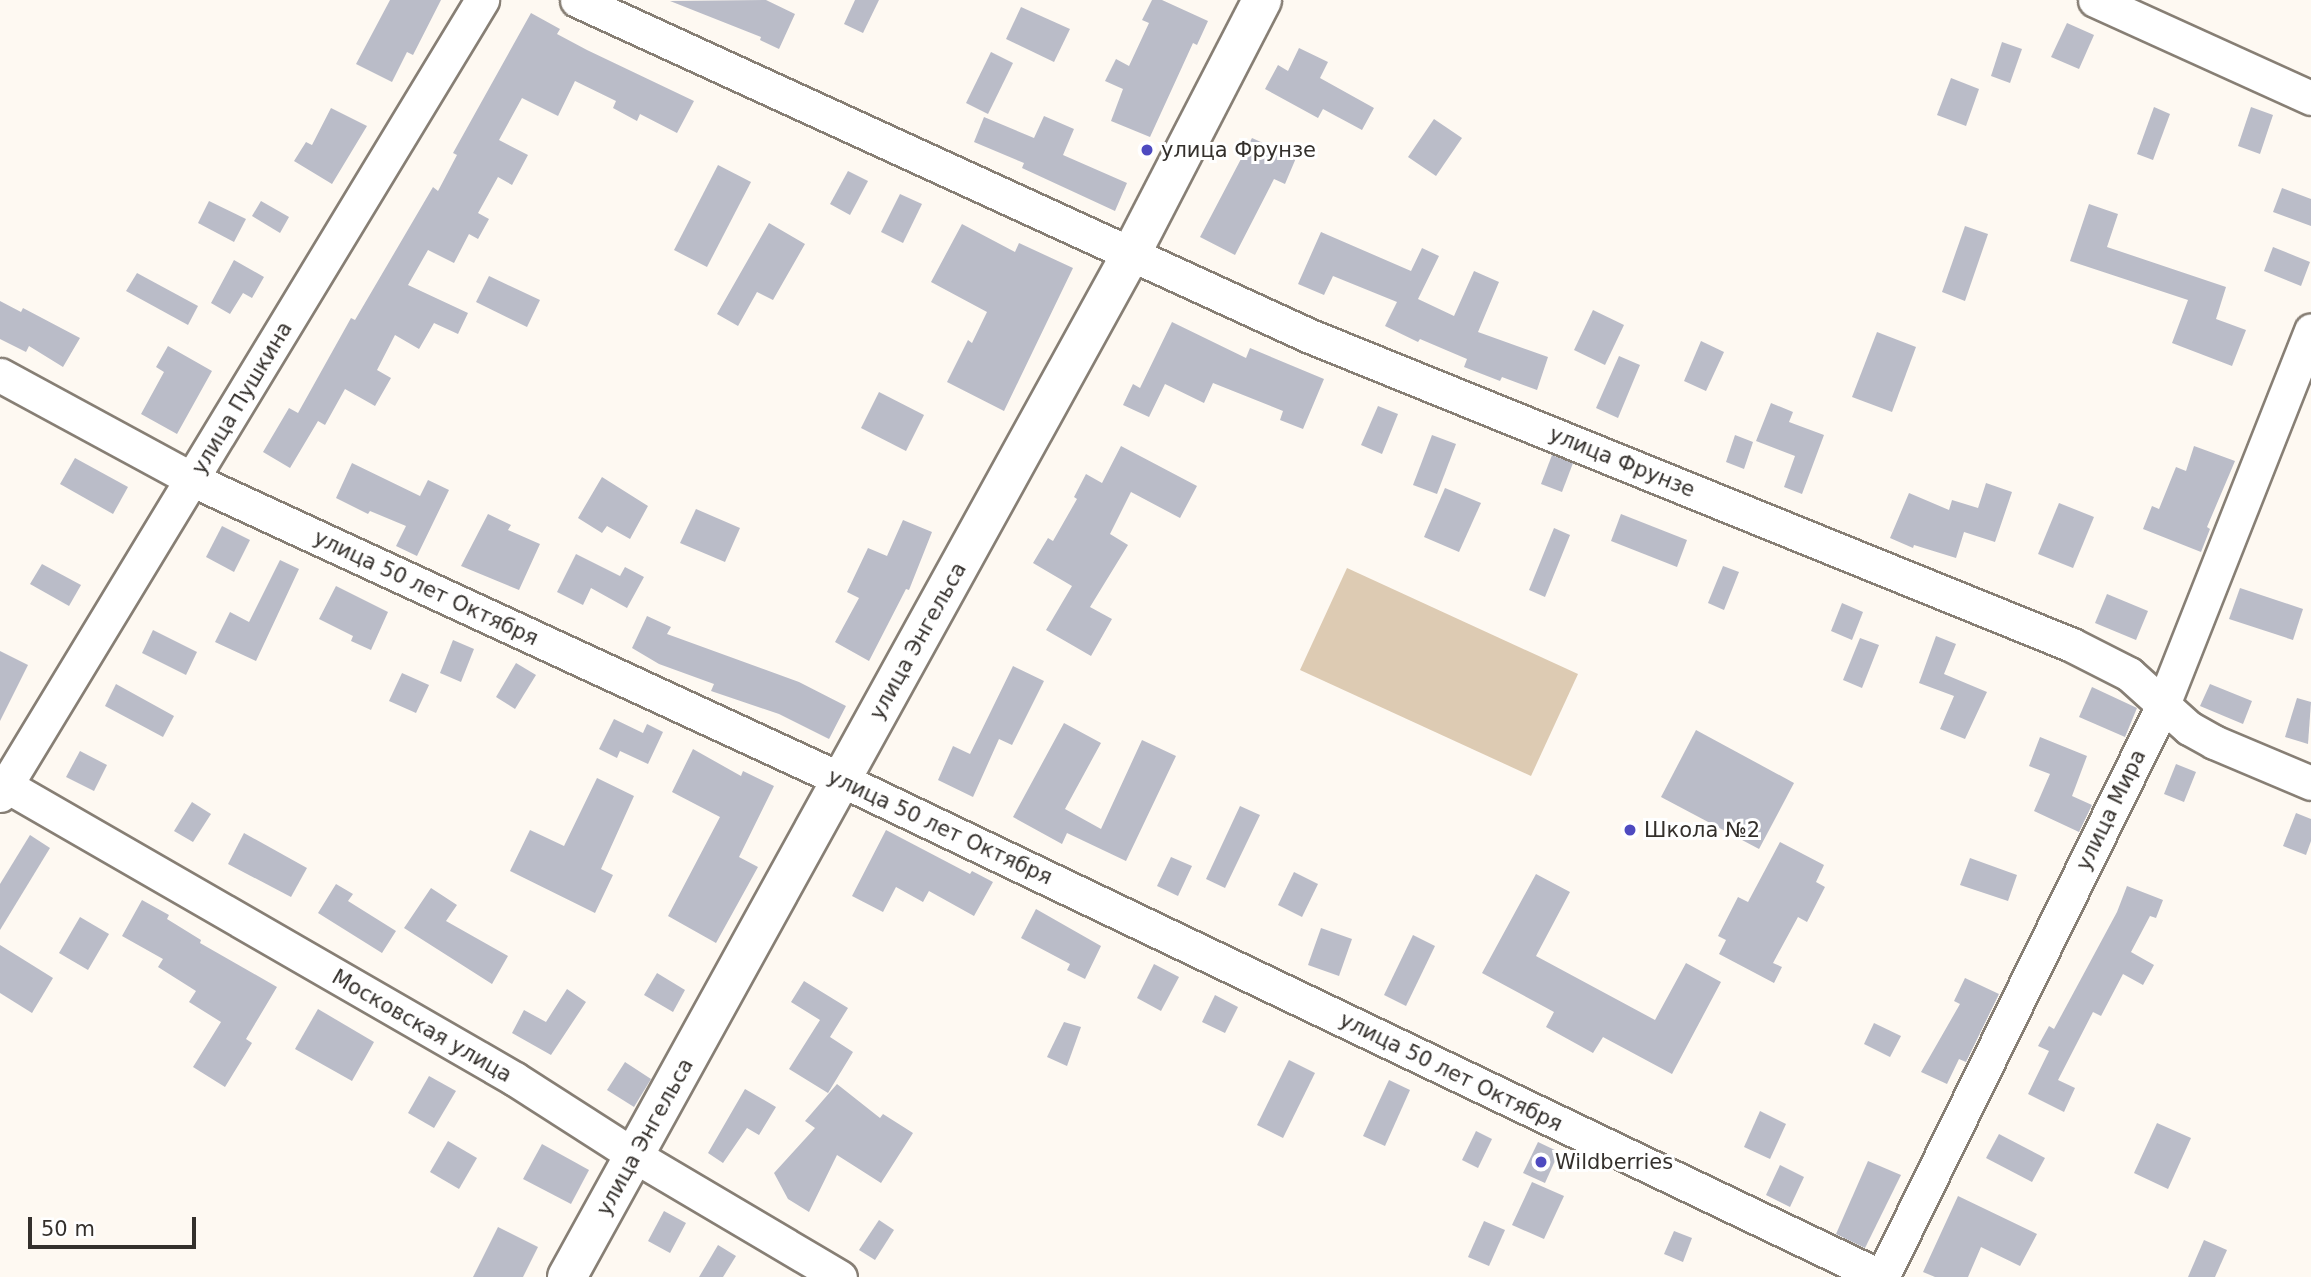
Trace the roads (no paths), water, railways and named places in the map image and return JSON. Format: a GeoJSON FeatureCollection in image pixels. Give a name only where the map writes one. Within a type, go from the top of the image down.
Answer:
{"type":"FeatureCollection","features":[{"type":"Feature","properties":{"kind":"main road","name":"улица Энгельса"},"geometry":{"type":"LineString","coordinates":[[568,1277],[1129,256],[1262,0]]}},
{"type":"Feature","properties":{"kind":"street","name":"улица Пушкина"},"geometry":{"type":"LineString","coordinates":[[2,787],[194,480],[482,0]]}},
{"type":"Feature","properties":{"kind":"street","name":"улица Фрунзе"},"geometry":{"type":"LineString","coordinates":[[577,0],[1129,256],[1310,336],[2071,645],[2129,674],[2162,707],[2214,742],[2311,783]]}},
{"type":"Feature","properties":{"kind":"street"},"geometry":{"type":"LineString","coordinates":[[2095,0],[2311,99]]}},
{"type":"Feature","properties":{"kind":"street","name":"улица Мира"},"geometry":{"type":"LineString","coordinates":[[1881,1277],[2162,707],[2311,330]]}},
{"type":"Feature","properties":{"kind":"street","name":"улица 50 лет Октября"},"geometry":{"type":"LineString","coordinates":[[0,375],[194,480],[842,780],[1881,1277]]}},
{"type":"Feature","properties":{"kind":"street","name":"Московская улица"},"geometry":{"type":"LineString","coordinates":[[2,787],[514,1079],[635,1156],[840,1277]]}},
{"type":"Feature","properties":{"kind":"place","name":"улица Фрунзе"},"geometry":{"type":"Point","coordinates":[1147,150]}},
{"type":"Feature","properties":{"kind":"place","name":"Школа №2"},"geometry":{"type":"Point","coordinates":[1630,830]}},
{"type":"Feature","properties":{"kind":"place","name":"Wildberries"},"geometry":{"type":"Point","coordinates":[1541,1162]}}]}
